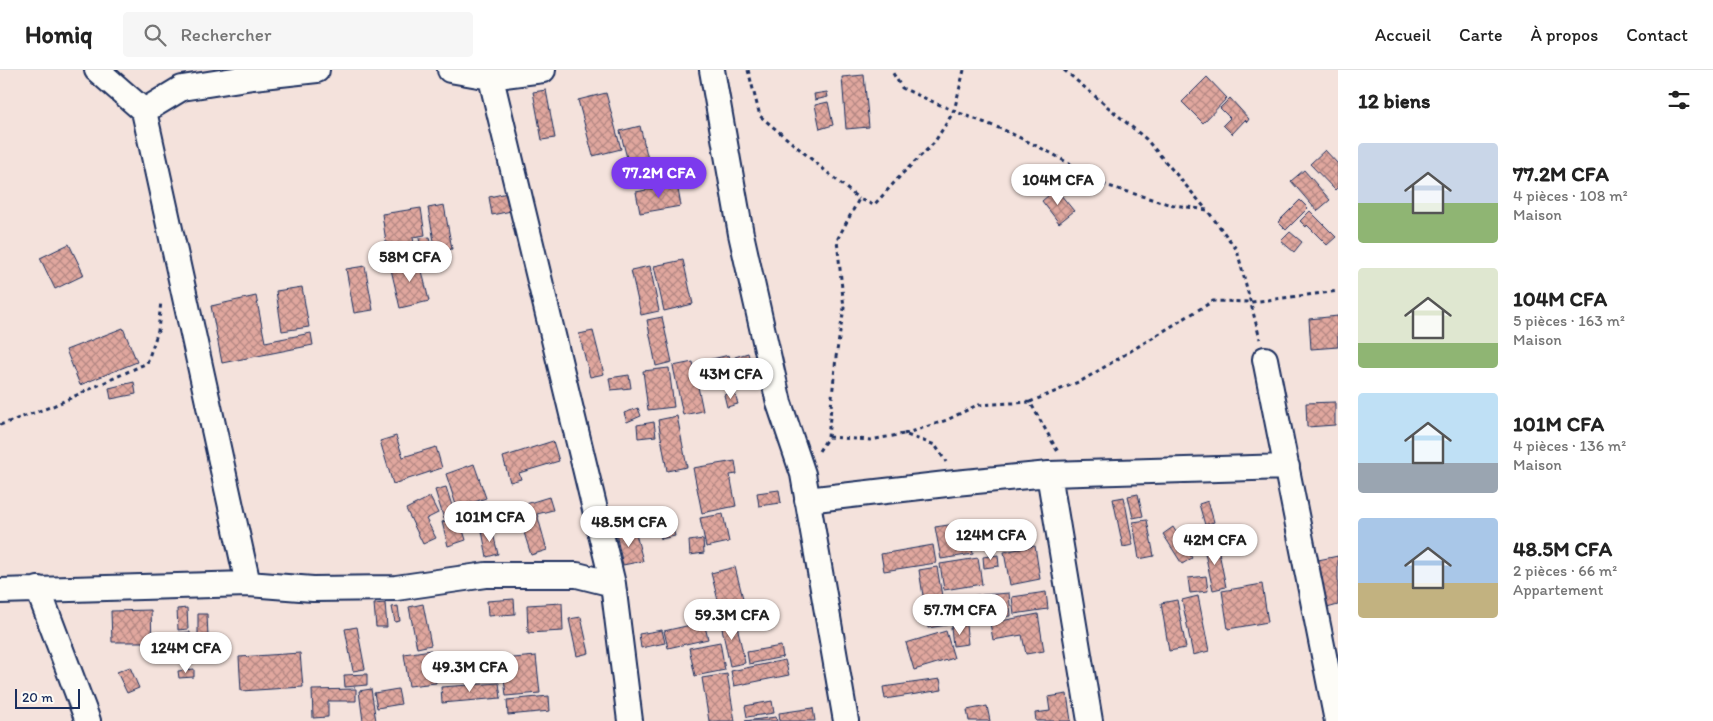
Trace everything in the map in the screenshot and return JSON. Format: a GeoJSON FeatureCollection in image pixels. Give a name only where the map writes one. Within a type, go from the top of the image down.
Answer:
{"type":"FeatureCollection","features":[{"type":"Feature","properties":{"kind":"street"},"geometry":{"type":"LineString","coordinates":[[97,70],[144,111],[248,584]]}},
{"type":"Feature","properties":{"kind":"street"},"geometry":{"type":"LineString","coordinates":[[144,111],[182,88],[253,77],[317,70]]}},
{"type":"Feature","properties":{"kind":"street"},"geometry":{"type":"LineString","coordinates":[[450,70],[489,74],[542,70]]}},
{"type":"Feature","properties":{"kind":"street"},"geometry":{"type":"LineString","coordinates":[[712,70],[741,234],[779,404],[803,474],[846,721]]}},
{"type":"Feature","properties":{"kind":"street"},"geometry":{"type":"LineString","coordinates":[[489,74],[613,584],[630,721]]}},
{"type":"Feature","properties":{"kind":"street"},"geometry":{"type":"LineString","coordinates":[[1265,359],[1337,721]]}},
{"type":"Feature","properties":{"kind":"street"},"geometry":{"type":"LineString","coordinates":[[807,500],[955,483],[1059,474],[1287,467]]}},
{"type":"Feature","properties":{"kind":"street"},"geometry":{"type":"LineString","coordinates":[[1059,474],[1090,721]]}},
{"type":"Feature","properties":{"kind":"street"},"geometry":{"type":"LineString","coordinates":[[0,591],[248,584],[313,589],[396,588],[486,574],[577,575],[613,584]]}},
{"type":"Feature","properties":{"kind":"street"},"geometry":{"type":"LineString","coordinates":[[38,589],[88,721]]}},
{"type":"Feature","properties":{"kind":"path"},"geometry":{"type":"LineString","coordinates":[[748,70],[760,116],[858,200],[874,205],[902,173],[934,143],[954,111],[964,70]]}},
{"type":"Feature","properties":{"kind":"path"},"geometry":{"type":"LineString","coordinates":[[891,70],[902,88],[1004,130],[1050,153],[1105,185],[1168,204],[1207,210]]}},
{"type":"Feature","properties":{"kind":"path"},"geometry":{"type":"LineString","coordinates":[[1064,70],[1146,139],[1207,210],[1238,250],[1265,359]]}},
{"type":"Feature","properties":{"kind":"path"},"geometry":{"type":"LineString","coordinates":[[803,474],[828,437],[836,357],[844,308],[837,240],[858,200]]}},
{"type":"Feature","properties":{"kind":"path"},"geometry":{"type":"LineString","coordinates":[[828,437],[870,440],[904,434],[947,420],[978,405],[1030,402],[1083,380],[1213,301],[1252,302],[1338,291]]}},
{"type":"Feature","properties":{"kind":"path"},"geometry":{"type":"LineString","coordinates":[[0,425],[52,406],[147,363],[158,331],[162,292]]}},
{"type":"Feature","properties":{"kind":"path"},"geometry":{"type":"LineString","coordinates":[[1030,402],[1059,474]]}},
{"type":"Feature","properties":{"kind":"path"},"geometry":{"type":"LineString","coordinates":[[904,434],[935,445],[952,472],[955,483]]}},
{"type":"Feature","properties":{"kind":"building"},"geometry":{"type":"Polygon","coordinates":[[[864,75],[869,127],[846,129],[842,77],[864,75]]]}},
{"type":"Feature","properties":{"kind":"building"},"geometry":{"type":"Polygon","coordinates":[[[1207,77],[1227,98],[1203,123],[1182,102],[1207,77]]]}},
{"type":"Feature","properties":{"kind":"building"},"geometry":{"type":"Polygon","coordinates":[[[546,90],[555,138],[542,140],[533,92],[546,90]]]}},
{"type":"Feature","properties":{"kind":"building"},"geometry":{"type":"Polygon","coordinates":[[[827,92],[828,97],[815,100],[814,94],[827,92]]]}},
{"type":"Feature","properties":{"kind":"building"},"geometry":{"type":"Polygon","coordinates":[[[606,93],[621,149],[593,156],[578,100],[606,93]]]}},
{"type":"Feature","properties":{"kind":"building"},"geometry":{"type":"Polygon","coordinates":[[[1230,98],[1249,119],[1247,122],[1245,120],[1232,134],[1223,125],[1230,118],[1220,108],[1230,98]]]}},
{"type":"Feature","properties":{"kind":"building"},"geometry":{"type":"Polygon","coordinates":[[[828,102],[833,125],[820,129],[815,105],[828,102]]]}},
{"type":"Feature","properties":{"kind":"building"},"geometry":{"type":"Polygon","coordinates":[[[640,126],[653,180],[634,185],[620,131],[640,126]]]}},
{"type":"Feature","properties":{"kind":"building"},"geometry":{"type":"Polygon","coordinates":[[[1325,150],[1338,164],[1338,187],[1335,190],[1310,164],[1325,150]]]}},
{"type":"Feature","properties":{"kind":"building"},"geometry":{"type":"Polygon","coordinates":[[[1304,170],[1330,200],[1317,211],[1291,181],[1304,170]]]}},
{"type":"Feature","properties":{"kind":"building"},"geometry":{"type":"Polygon","coordinates":[[[677,184],[681,206],[640,213],[636,192],[677,184]]]}},
{"type":"Feature","properties":{"kind":"building"},"geometry":{"type":"Polygon","coordinates":[[[1056,189],[1074,211],[1059,223],[1042,201],[1056,189]]]}},
{"type":"Feature","properties":{"kind":"building"},"geometry":{"type":"Polygon","coordinates":[[[512,192],[516,210],[492,215],[489,197],[512,192]]]}},
{"type":"Feature","properties":{"kind":"building"},"geometry":{"type":"Polygon","coordinates":[[[1300,200],[1308,208],[1286,230],[1278,222],[1300,200]]]}},
{"type":"Feature","properties":{"kind":"building"},"geometry":{"type":"Polygon","coordinates":[[[444,205],[452,249],[436,252],[428,208],[444,205]]]}},
{"type":"Feature","properties":{"kind":"building"},"geometry":{"type":"Polygon","coordinates":[[[421,208],[425,235],[413,237],[414,245],[387,249],[382,214],[421,208]]]}},
{"type":"Feature","properties":{"kind":"building"},"geometry":{"type":"Polygon","coordinates":[[[1310,211],[1336,237],[1327,245],[1307,225],[1306,227],[1300,221],[1310,211]]]}},
{"type":"Feature","properties":{"kind":"building"},"geometry":{"type":"Polygon","coordinates":[[[1290,232],[1302,242],[1294,252],[1281,241],[1290,232]]]}},
{"type":"Feature","properties":{"kind":"building"},"geometry":{"type":"Polygon","coordinates":[[[430,237],[435,265],[423,267],[419,238],[430,237]]]}},
{"type":"Feature","properties":{"kind":"building"},"geometry":{"type":"Polygon","coordinates":[[[69,244],[84,275],[55,289],[40,258],[69,244]]]}},
{"type":"Feature","properties":{"kind":"building"},"geometry":{"type":"Polygon","coordinates":[[[419,258],[429,301],[400,308],[390,265],[419,258]]]}},
{"type":"Feature","properties":{"kind":"building"},"geometry":{"type":"Polygon","coordinates":[[[683,260],[693,304],[664,311],[654,266],[683,260]]]}},
{"type":"Feature","properties":{"kind":"building"},"geometry":{"type":"Polygon","coordinates":[[[365,266],[373,310],[354,313],[346,269],[365,266]]]}},
{"type":"Feature","properties":{"kind":"building"},"geometry":{"type":"Polygon","coordinates":[[[650,266],[659,311],[641,315],[631,270],[650,266]]]}},
{"type":"Feature","properties":{"kind":"building"},"geometry":{"type":"Polygon","coordinates":[[[302,287],[309,327],[282,331],[276,291],[302,287]]]}},
{"type":"Feature","properties":{"kind":"building"},"geometry":{"type":"Polygon","coordinates":[[[256,296],[265,342],[311,333],[313,345],[222,363],[211,306],[256,296]]]}},
{"type":"Feature","properties":{"kind":"building"},"geometry":{"type":"Polygon","coordinates":[[[1338,316],[1338,347],[1311,349],[1309,319],[1338,316]]]}},
{"type":"Feature","properties":{"kind":"building"},"geometry":{"type":"Polygon","coordinates":[[[662,317],[672,362],[656,366],[647,320],[662,317]]]}},
{"type":"Feature","properties":{"kind":"building"},"geometry":{"type":"Polygon","coordinates":[[[123,328],[137,362],[80,385],[66,350],[123,328]]]}},
{"type":"Feature","properties":{"kind":"building"},"geometry":{"type":"Polygon","coordinates":[[[593,331],[604,374],[590,377],[579,334],[593,331]]]}},
{"type":"Feature","properties":{"kind":"building"},"geometry":{"type":"Polygon","coordinates":[[[748,353],[754,376],[741,380],[735,357],[748,353]]]}},
{"type":"Feature","properties":{"kind":"building"},"geometry":{"type":"Polygon","coordinates":[[[729,355],[732,368],[711,373],[708,360],[729,355]]]}},
{"type":"Feature","properties":{"kind":"building"},"geometry":{"type":"Polygon","coordinates":[[[693,362],[703,411],[683,415],[673,366],[693,362]]]}},
{"type":"Feature","properties":{"kind":"building"},"geometry":{"type":"Polygon","coordinates":[[[669,368],[674,407],[648,410],[643,371],[669,368]]]}},
{"type":"Feature","properties":{"kind":"building"},"geometry":{"type":"Polygon","coordinates":[[[629,375],[631,388],[611,390],[609,378],[629,375]]]}},
{"type":"Feature","properties":{"kind":"building"},"geometry":{"type":"Polygon","coordinates":[[[134,382],[136,394],[111,399],[109,388],[134,382]]]}},
{"type":"Feature","properties":{"kind":"building"},"geometry":{"type":"Polygon","coordinates":[[[734,392],[738,404],[727,407],[724,395],[734,392]]]}},
{"type":"Feature","properties":{"kind":"building"},"geometry":{"type":"Polygon","coordinates":[[[1335,402],[1335,425],[1307,427],[1306,403],[1335,402]]]}},
{"type":"Feature","properties":{"kind":"building"},"geometry":{"type":"Polygon","coordinates":[[[638,408],[641,416],[627,422],[624,413],[638,408]]]}},
{"type":"Feature","properties":{"kind":"building"},"geometry":{"type":"Polygon","coordinates":[[[677,416],[687,467],[667,471],[658,420],[677,416]]]}},
{"type":"Feature","properties":{"kind":"building"},"geometry":{"type":"Polygon","coordinates":[[[654,422],[656,436],[638,438],[637,425],[654,422]]]}},
{"type":"Feature","properties":{"kind":"building"},"geometry":{"type":"Polygon","coordinates":[[[396,436],[403,457],[436,447],[442,468],[393,484],[380,441],[396,436]]]}},
{"type":"Feature","properties":{"kind":"building"},"geometry":{"type":"Polygon","coordinates":[[[553,441],[559,461],[519,473],[521,479],[510,482],[503,457],[553,441]]]}},
{"type":"Feature","properties":{"kind":"building"},"geometry":{"type":"Polygon","coordinates":[[[735,461],[737,474],[730,475],[736,506],[702,513],[693,468],[735,461]]]}},
{"type":"Feature","properties":{"kind":"building"},"geometry":{"type":"Polygon","coordinates":[[[474,464],[486,498],[457,508],[446,474],[474,464]]]}},
{"type":"Feature","properties":{"kind":"building"},"geometry":{"type":"Polygon","coordinates":[[[446,487],[455,515],[444,519],[435,490],[446,487]]]}},
{"type":"Feature","properties":{"kind":"building"},"geometry":{"type":"Polygon","coordinates":[[[779,490],[781,503],[759,506],[757,493],[779,490]]]}},
{"type":"Feature","properties":{"kind":"building"},"geometry":{"type":"Polygon","coordinates":[[[1138,494],[1143,516],[1133,518],[1128,496],[1138,494]]]}},
{"type":"Feature","properties":{"kind":"building"},"geometry":{"type":"Polygon","coordinates":[[[430,497],[438,513],[426,519],[436,538],[423,544],[406,509],[430,497]]]}},
{"type":"Feature","properties":{"kind":"building"},"geometry":{"type":"Polygon","coordinates":[[[549,497],[553,510],[537,514],[547,550],[531,555],[516,507],[549,497]]]}},
{"type":"Feature","properties":{"kind":"building"},"geometry":{"type":"Polygon","coordinates":[[[1124,497],[1133,545],[1123,547],[1113,499],[1124,497]]]}},
{"type":"Feature","properties":{"kind":"building"},"geometry":{"type":"Polygon","coordinates":[[[1208,501],[1214,522],[1205,525],[1199,504],[1208,501]]]}},
{"type":"Feature","properties":{"kind":"building"},"geometry":{"type":"Polygon","coordinates":[[[723,514],[729,542],[706,547],[700,518],[723,514]]]}},
{"type":"Feature","properties":{"kind":"building"},"geometry":{"type":"Polygon","coordinates":[[[459,517],[466,540],[448,546],[442,522],[459,517]]]}},
{"type":"Feature","properties":{"kind":"building"},"geometry":{"type":"Polygon","coordinates":[[[1147,520],[1154,556],[1139,559],[1133,522],[1147,520]]]}},
{"type":"Feature","properties":{"kind":"building"},"geometry":{"type":"Polygon","coordinates":[[[968,522],[973,554],[941,559],[935,527],[968,522]]]}},
{"type":"Feature","properties":{"kind":"building"},"geometry":{"type":"Polygon","coordinates":[[[672,524],[675,536],[661,539],[659,527],[672,524]]]}},
{"type":"Feature","properties":{"kind":"building"},"geometry":{"type":"Polygon","coordinates":[[[1173,527],[1192,558],[1182,564],[1163,534],[1173,527]]]}},
{"type":"Feature","properties":{"kind":"building"},"geometry":{"type":"Polygon","coordinates":[[[492,529],[498,554],[487,557],[482,531],[492,529]]]}},
{"type":"Feature","properties":{"kind":"building"},"geometry":{"type":"Polygon","coordinates":[[[635,530],[643,561],[623,565],[616,534],[635,530]]]}},
{"type":"Feature","properties":{"kind":"building"},"geometry":{"type":"Polygon","coordinates":[[[703,539],[704,553],[690,555],[689,541],[703,539]]]}},
{"type":"Feature","properties":{"kind":"building"},"geometry":{"type":"Polygon","coordinates":[[[1217,542],[1226,587],[1213,590],[1203,544],[1217,542]]]}},
{"type":"Feature","properties":{"kind":"building"},"geometry":{"type":"Polygon","coordinates":[[[933,545],[936,563],[884,571],[881,554],[933,545]]]}},
{"type":"Feature","properties":{"kind":"building"},"geometry":{"type":"Polygon","coordinates":[[[1035,546],[1040,579],[1010,585],[1004,552],[1035,546]]]}},
{"type":"Feature","properties":{"kind":"building"},"geometry":{"type":"Polygon","coordinates":[[[998,555],[999,566],[984,568],[983,557],[998,555]]]}},
{"type":"Feature","properties":{"kind":"building"},"geometry":{"type":"Polygon","coordinates":[[[1338,556],[1338,605],[1327,608],[1318,560],[1338,556]]]}},
{"type":"Feature","properties":{"kind":"building"},"geometry":{"type":"Polygon","coordinates":[[[978,558],[982,584],[944,590],[940,564],[978,558]]]}},
{"type":"Feature","properties":{"kind":"building"},"geometry":{"type":"Polygon","coordinates":[[[735,567],[746,610],[722,616],[711,573],[735,567]]]}},
{"type":"Feature","properties":{"kind":"building"},"geometry":{"type":"Polygon","coordinates":[[[937,567],[947,625],[928,628],[919,570],[937,567]]]}},
{"type":"Feature","properties":{"kind":"building"},"geometry":{"type":"Polygon","coordinates":[[[1206,576],[1208,591],[1190,593],[1188,578],[1206,576]]]}},
{"type":"Feature","properties":{"kind":"building"},"geometry":{"type":"Polygon","coordinates":[[[1262,584],[1268,622],[1228,629],[1222,591],[1262,584]]]}},
{"type":"Feature","properties":{"kind":"building"},"geometry":{"type":"Polygon","coordinates":[[[1046,592],[1048,609],[1014,614],[1012,597],[1046,592]]]}},
{"type":"Feature","properties":{"kind":"building"},"geometry":{"type":"Polygon","coordinates":[[[1009,593],[1011,616],[984,618],[982,595],[1009,593]]]}},
{"type":"Feature","properties":{"kind":"building"},"geometry":{"type":"Polygon","coordinates":[[[979,595],[982,620],[950,623],[948,598],[979,595]]]}},
{"type":"Feature","properties":{"kind":"building"},"geometry":{"type":"Polygon","coordinates":[[[1198,596],[1209,651],[1193,655],[1182,600],[1198,596]]]}},
{"type":"Feature","properties":{"kind":"building"},"geometry":{"type":"Polygon","coordinates":[[[514,599],[515,614],[488,616],[487,601],[514,599]]]}},
{"type":"Feature","properties":{"kind":"building"},"geometry":{"type":"Polygon","coordinates":[[[1177,600],[1186,648],[1169,651],[1161,603],[1177,600]]]}},
{"type":"Feature","properties":{"kind":"building"},"geometry":{"type":"Polygon","coordinates":[[[385,603],[387,627],[376,627],[374,604],[385,603]]]}},
{"type":"Feature","properties":{"kind":"building"},"geometry":{"type":"Polygon","coordinates":[[[562,603],[563,631],[528,633],[527,605],[562,603]]]}},
{"type":"Feature","properties":{"kind":"building"},"geometry":{"type":"Polygon","coordinates":[[[423,604],[431,645],[417,648],[409,607],[423,604]]]}},
{"type":"Feature","properties":{"kind":"building"},"geometry":{"type":"Polygon","coordinates":[[[398,606],[400,621],[395,622],[392,607],[398,606]]]}},
{"type":"Feature","properties":{"kind":"building"},"geometry":{"type":"Polygon","coordinates":[[[187,608],[188,629],[178,630],[177,609],[187,608]]]}},
{"type":"Feature","properties":{"kind":"building"},"geometry":{"type":"Polygon","coordinates":[[[151,610],[152,642],[112,642],[111,611],[151,610]]]}},
{"type":"Feature","properties":{"kind":"building"},"geometry":{"type":"Polygon","coordinates":[[[198,614],[207,614],[208,637],[198,637],[198,614]]]}},
{"type":"Feature","properties":{"kind":"building"},"geometry":{"type":"Polygon","coordinates":[[[1038,614],[1044,651],[1026,654],[1022,635],[993,640],[990,623],[1038,614]]]}},
{"type":"Feature","properties":{"kind":"building"},"geometry":{"type":"Polygon","coordinates":[[[735,616],[745,663],[730,666],[720,619],[735,616]]]}},
{"type":"Feature","properties":{"kind":"building"},"geometry":{"type":"Polygon","coordinates":[[[581,617],[589,653],[577,656],[569,619],[581,617]]]}},
{"type":"Feature","properties":{"kind":"building"},"geometry":{"type":"Polygon","coordinates":[[[704,622],[708,639],[668,648],[664,631],[704,622]]]}},
{"type":"Feature","properties":{"kind":"building"},"geometry":{"type":"Polygon","coordinates":[[[966,625],[968,644],[953,646],[951,627],[966,625]]]}},
{"type":"Feature","properties":{"kind":"building"},"geometry":{"type":"Polygon","coordinates":[[[357,627],[365,669],[353,671],[345,629],[357,627]]]}},
{"type":"Feature","properties":{"kind":"building"},"geometry":{"type":"Polygon","coordinates":[[[662,630],[665,643],[641,648],[639,634],[662,630]]]}},
{"type":"Feature","properties":{"kind":"building"},"geometry":{"type":"Polygon","coordinates":[[[946,631],[954,658],[914,670],[906,643],[946,631]]]}},
{"type":"Feature","properties":{"kind":"building"},"geometry":{"type":"Polygon","coordinates":[[[190,632],[191,646],[180,646],[179,633],[190,632]]]}},
{"type":"Feature","properties":{"kind":"building"},"geometry":{"type":"Polygon","coordinates":[[[720,642],[725,670],[695,676],[689,648],[720,642]]]}},
{"type":"Feature","properties":{"kind":"building"},"geometry":{"type":"Polygon","coordinates":[[[781,646],[783,657],[749,664],[747,652],[781,646]]]}},
{"type":"Feature","properties":{"kind":"building"},"geometry":{"type":"Polygon","coordinates":[[[431,650],[436,683],[409,686],[404,654],[431,650]]]}},
{"type":"Feature","properties":{"kind":"building"},"geometry":{"type":"Polygon","coordinates":[[[300,653],[303,687],[241,691],[239,657],[300,653]]]}},
{"type":"Feature","properties":{"kind":"building"},"geometry":{"type":"Polygon","coordinates":[[[536,656],[540,693],[506,696],[502,659],[536,656]]]}},
{"type":"Feature","properties":{"kind":"building"},"geometry":{"type":"Polygon","coordinates":[[[785,660],[789,675],[734,686],[731,671],[785,660]]]}},
{"type":"Feature","properties":{"kind":"building"},"geometry":{"type":"Polygon","coordinates":[[[130,667],[139,688],[127,693],[117,672],[130,667]]]}},
{"type":"Feature","properties":{"kind":"building"},"geometry":{"type":"Polygon","coordinates":[[[194,669],[194,677],[179,678],[178,671],[194,669]]]}},
{"type":"Feature","properties":{"kind":"building"},"geometry":{"type":"Polygon","coordinates":[[[367,674],[367,685],[345,687],[344,675],[367,674]]]}},
{"type":"Feature","properties":{"kind":"building"},"geometry":{"type":"Polygon","coordinates":[[[727,674],[735,721],[709,721],[702,678],[727,674]]]}},
{"type":"Feature","properties":{"kind":"building"},"geometry":{"type":"Polygon","coordinates":[[[940,679],[942,690],[885,699],[883,687],[940,679]]]}},
{"type":"Feature","properties":{"kind":"building"},"geometry":{"type":"Polygon","coordinates":[[[499,683],[501,698],[442,703],[441,687],[499,683]]]}},
{"type":"Feature","properties":{"kind":"building"},"geometry":{"type":"Polygon","coordinates":[[[356,689],[356,701],[328,701],[328,717],[313,718],[312,690],[356,689]]]}},
{"type":"Feature","properties":{"kind":"building"},"geometry":{"type":"Polygon","coordinates":[[[371,689],[376,721],[363,721],[359,691],[371,689]]]}},
{"type":"Feature","properties":{"kind":"building"},"geometry":{"type":"Polygon","coordinates":[[[398,689],[401,704],[377,708],[374,693],[398,689]]]}},
{"type":"Feature","properties":{"kind":"building"},"geometry":{"type":"Polygon","coordinates":[[[1067,694],[1071,721],[1036,721],[1035,713],[1050,711],[1048,697],[1067,694]]]}},
{"type":"Feature","properties":{"kind":"building"},"geometry":{"type":"Polygon","coordinates":[[[549,696],[550,711],[508,715],[507,700],[549,696]]]}},
{"type":"Feature","properties":{"kind":"building"},"geometry":{"type":"Polygon","coordinates":[[[772,701],[774,713],[747,717],[745,706],[772,701]]]}},
{"type":"Feature","properties":{"kind":"building"},"geometry":{"type":"Polygon","coordinates":[[[987,706],[990,721],[969,721],[967,710],[987,706]]]}},
{"type":"Feature","properties":{"kind":"building"},"geometry":{"type":"Polygon","coordinates":[[[813,708],[815,721],[780,721],[779,713],[813,708]]]}},
{"type":"Feature","properties":{"kind":"building"},"geometry":{"type":"Polygon","coordinates":[[[776,717],[777,721],[745,721],[776,717]]]}}]}
